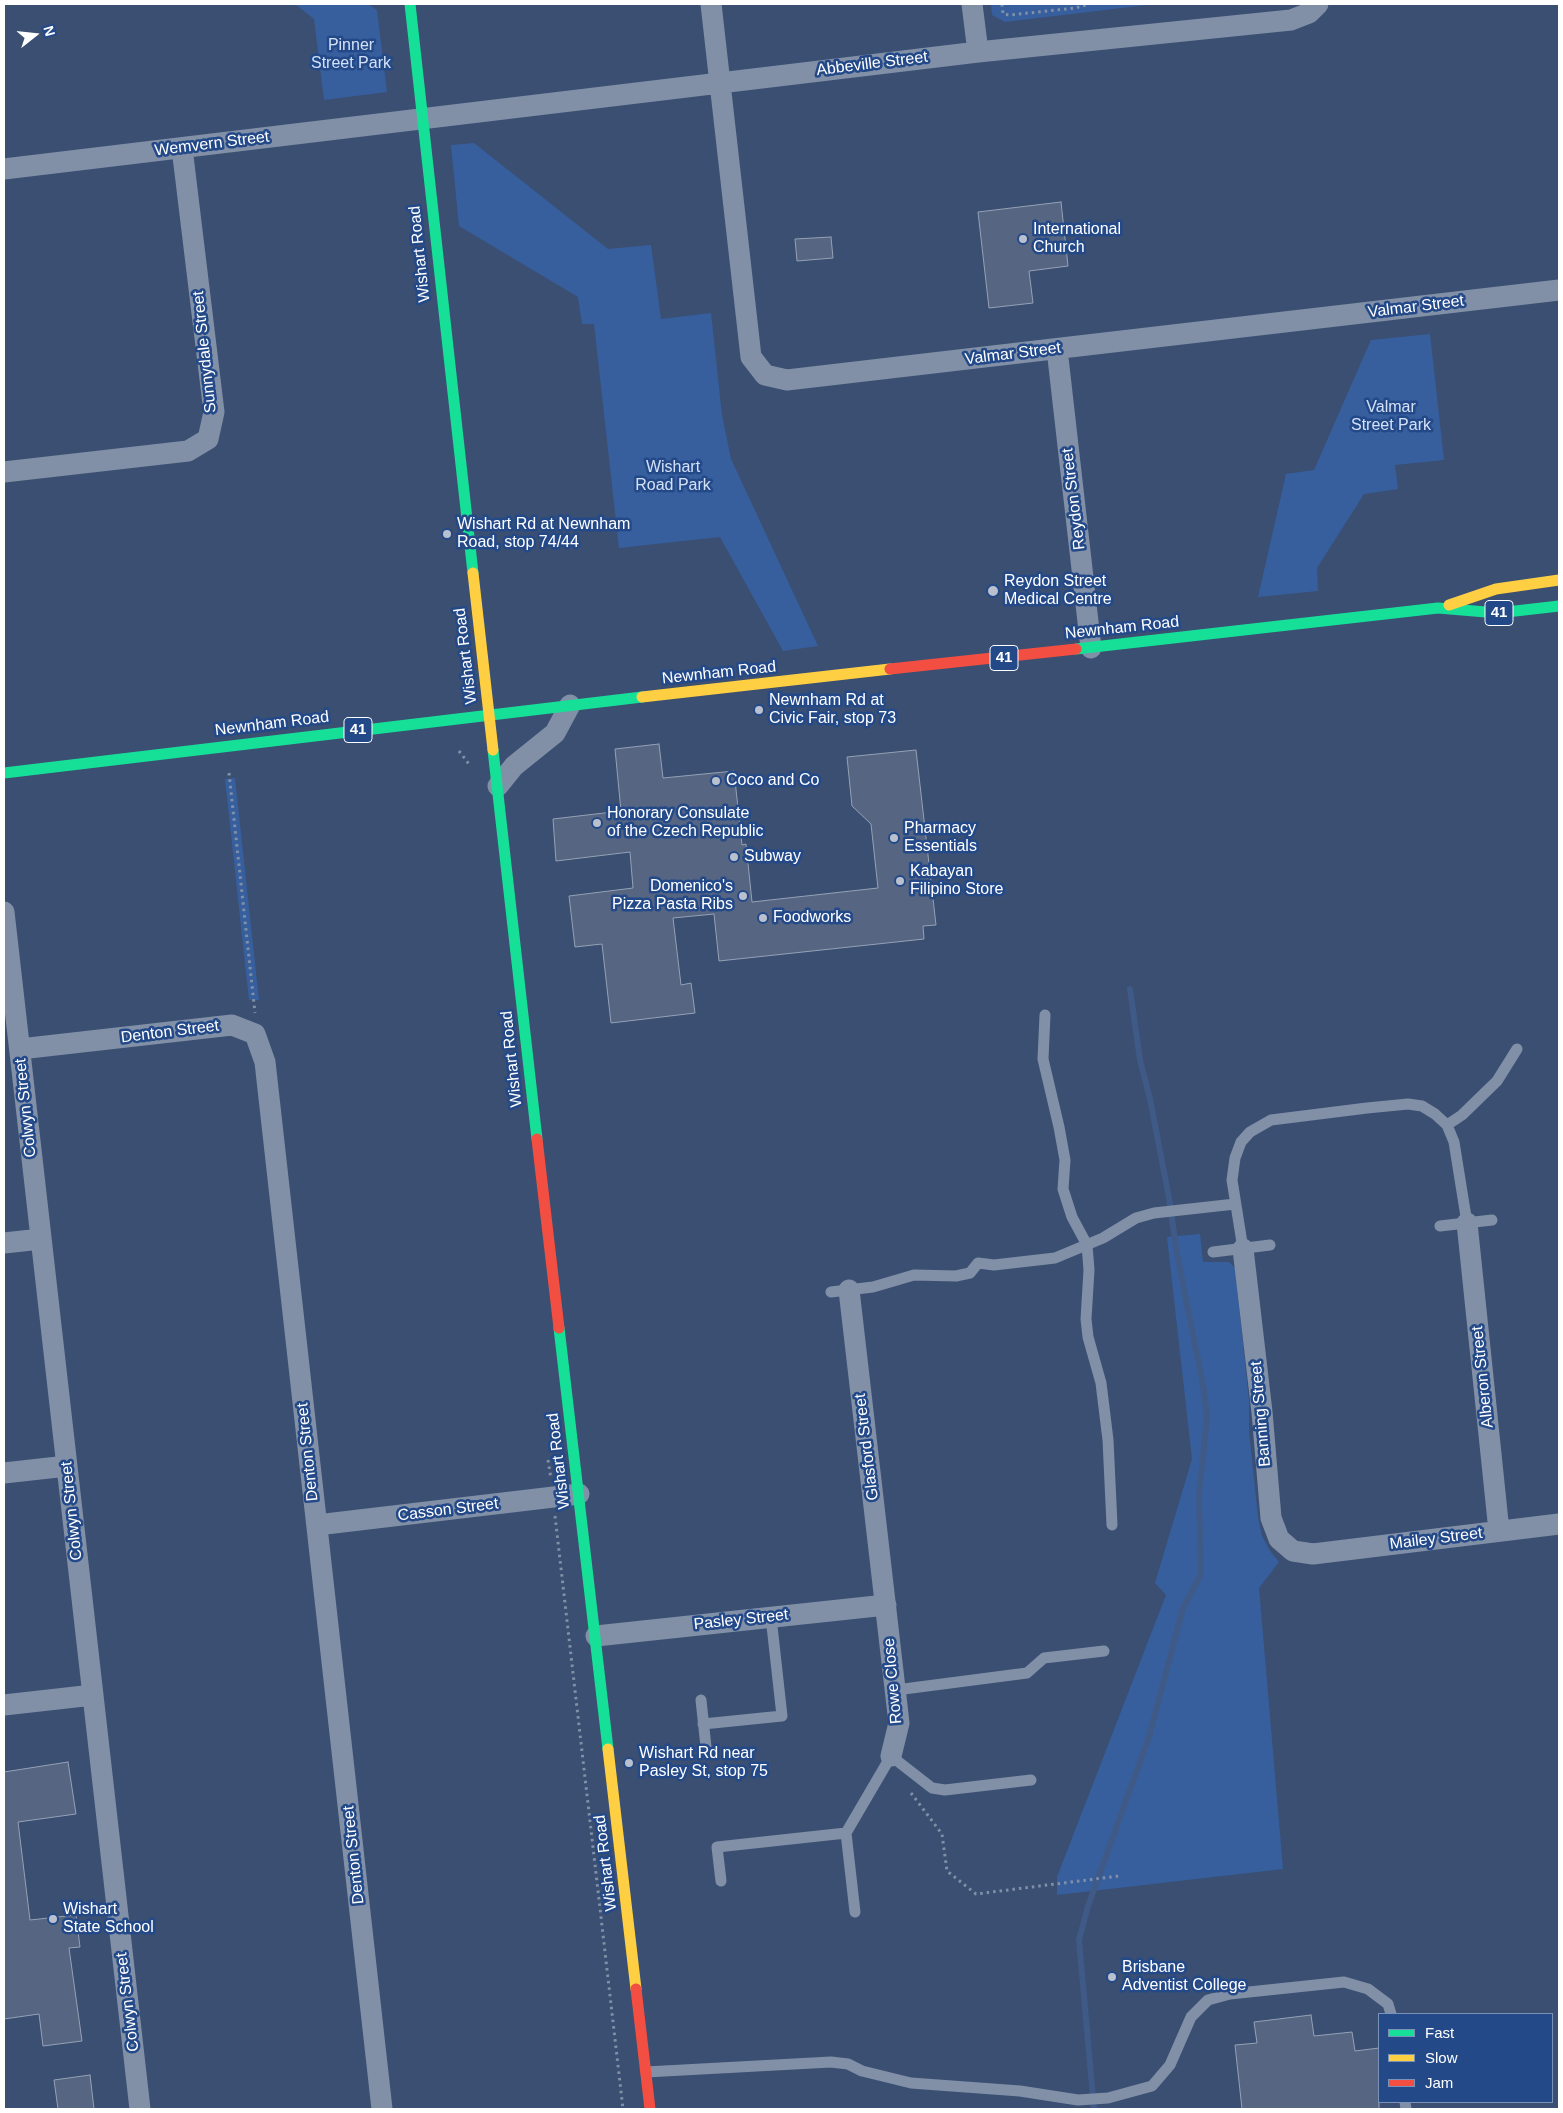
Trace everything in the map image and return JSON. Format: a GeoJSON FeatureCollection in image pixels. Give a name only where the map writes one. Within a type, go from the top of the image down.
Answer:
{"type":"FeatureCollection","features":[{"type":"Feature","properties":{"kind":"street","name":"Wishart Road"},"geometry":{"type":"LineString","coordinates":[[410,4],[421,118],[489,715],[650,2109]]}},
{"type":"Feature","properties":{"kind":"street","name":"Valmar Street"},"geometry":{"type":"LineString","coordinates":[[711,4],[751,358],[765,375],[787,380],[1559,290]]}},
{"type":"Feature","properties":{"kind":"street"},"geometry":{"type":"LineString","coordinates":[[972,4],[978,52]]}},
{"type":"Feature","properties":{"kind":"street","name":"Abbeville Street"},"geometry":{"type":"LineString","coordinates":[[421,118],[978,52],[1291,20],[1309,13],[1318,4]]}},
{"type":"Feature","properties":{"kind":"street","name":"Wemvern Street"},"geometry":{"type":"LineString","coordinates":[[4,169],[421,118]]}},
{"type":"Feature","properties":{"kind":"street","name":"Sunnydale Street"},"geometry":{"type":"LineString","coordinates":[[4,472],[188,451],[208,439],[214,412],[182,148]]}},
{"type":"Feature","properties":{"kind":"street","name":"Reydon Street"},"geometry":{"type":"LineString","coordinates":[[1057,349],[1091,648]]}},
{"type":"Feature","properties":{"kind":"street","name":"Newnham Road"},"geometry":{"type":"LineString","coordinates":[[1438,608],[1496,589],[1559,580]]}},
{"type":"Feature","properties":{"kind":"street","name":"Newnham Road"},"geometry":{"type":"LineString","coordinates":[[4,773],[570,705],[1438,608],[1498,613],[1559,606]]}},
{"type":"Feature","properties":{"kind":"street"},"geometry":{"type":"LineString","coordinates":[[498,786],[514,766],[555,733],[570,705]]}},
{"type":"Feature","properties":{"kind":"street","name":"Colwyn Street"},"geometry":{"type":"LineString","coordinates":[[4,912],[9,1010],[20,1049],[140,2109]]}},
{"type":"Feature","properties":{"kind":"street","name":"Denton Street"},"geometry":{"type":"LineString","coordinates":[[20,1049],[232,1025],[255,1034],[265,1062],[382,2109]]}},
{"type":"Feature","properties":{"kind":"street","name":"Alberon Street"},"geometry":{"type":"LineString","coordinates":[[1467,1223],[1499,1531]]}},
{"type":"Feature","properties":{"kind":"street"},"geometry":{"type":"LineString","coordinates":[[4,1243],[41,1239]]}},
{"type":"Feature","properties":{"kind":"street","name":"Banning Street"},"geometry":{"type":"LineString","coordinates":[[1243,1249],[1262,1412],[1270,1518],[1279,1539],[1293,1552],[1313,1554]]}},
{"type":"Feature","properties":{"kind":"street","name":"Glasford Street"},"geometry":{"type":"LineString","coordinates":[[840,1291],[886,1605]]}},
{"type":"Feature","properties":{"kind":"street"},"geometry":{"type":"LineString","coordinates":[[4,1474],[67,1466]]}},
{"type":"Feature","properties":{"kind":"street","name":"Casson Street"},"geometry":{"type":"LineString","coordinates":[[317,1525],[579,1494]]}},
{"type":"Feature","properties":{"kind":"street","name":"Mailey Street"},"geometry":{"type":"LineString","coordinates":[[1313,1554],[1559,1524]]}},
{"type":"Feature","properties":{"kind":"street","name":"Pasley Street"},"geometry":{"type":"LineString","coordinates":[[596,1636],[886,1605]]}},
{"type":"Feature","properties":{"kind":"street","name":"Rowe Close"},"geometry":{"type":"LineString","coordinates":[[886,1605],[899,1723],[891,1756]]}},
{"type":"Feature","properties":{"kind":"street"},"geometry":{"type":"LineString","coordinates":[[4,1705],[93,1695]]}},
{"type":"Feature","properties":{"kind":"lane"},"geometry":{"type":"LineString","coordinates":[[1044,1015],[1043,1059],[1065,1160],[1064,1189],[1072,1217],[1087,1245],[1089,1270],[1086,1319],[1088,1337],[1101,1383],[1108,1440],[1112,1526]]}},
{"type":"Feature","properties":{"kind":"lane"},"geometry":{"type":"LineString","coordinates":[[1447,1125],[1462,1115],[1497,1081],[1517,1049]]}},
{"type":"Feature","properties":{"kind":"lane"},"geometry":{"type":"LineString","coordinates":[[1243,1249],[1232,1180],[1235,1158],[1241,1142],[1250,1132],[1271,1120],[1408,1104],[1422,1106],[1447,1125],[1454,1142],[1467,1223]]}},
{"type":"Feature","properties":{"kind":"lane"},"geometry":{"type":"LineString","coordinates":[[840,1291],[873,1287],[914,1275],[956,1276],[970,1273],[978,1263],[994,1265],[1055,1258],[1103,1238],[1136,1218],[1154,1213],[1235,1204]]}},
{"type":"Feature","properties":{"kind":"lane"},"geometry":{"type":"LineString","coordinates":[[1440,1226],[1492,1220]]}},
{"type":"Feature","properties":{"kind":"lane"},"geometry":{"type":"LineString","coordinates":[[1213,1252],[1270,1245]]}},
{"type":"Feature","properties":{"kind":"lane"},"geometry":{"type":"LineString","coordinates":[[703,1724],[782,1716],[772,1617]]}},
{"type":"Feature","properties":{"kind":"lane"},"geometry":{"type":"LineString","coordinates":[[896,1690],[1027,1673],[1044,1658],[1104,1650]]}},
{"type":"Feature","properties":{"kind":"lane"},"geometry":{"type":"LineString","coordinates":[[701,1700],[706,1747]]}},
{"type":"Feature","properties":{"kind":"lane"},"geometry":{"type":"LineString","coordinates":[[855,1912],[846,1833],[891,1756],[932,1788],[945,1790],[1031,1780]]}},
{"type":"Feature","properties":{"kind":"lane"},"geometry":{"type":"LineString","coordinates":[[721,1881],[717,1847],[846,1833]]}},
{"type":"Feature","properties":{"kind":"lane"},"geometry":{"type":"LineString","coordinates":[[646,2072],[831,2062],[848,2064],[862,2071],[911,2083],[1020,2091],[1078,2100],[1108,2098],[1152,2086],[1170,2065],[1191,2017],[1208,2000],[1230,1994],[1344,1982],[1368,1989],[1388,2004],[1391,2013]]}},
{"type":"Feature","properties":{"kind":"path"},"geometry":{"type":"LineString","coordinates":[[1002,4],[1003,14],[1010,15],[1075,8],[1090,4]]}},
{"type":"Feature","properties":{"kind":"path"},"geometry":{"type":"LineString","coordinates":[[229,773],[255,1005],[255,1034]]}},
{"type":"Feature","properties":{"kind":"path"},"geometry":{"type":"LineString","coordinates":[[555,1515],[622,2109]]}},
{"type":"Feature","properties":{"kind":"path"},"geometry":{"type":"LineString","coordinates":[[908,1788],[942,1834],[947,1871],[976,1894],[1119,1876]]}},
{"type":"Feature","properties":{"kind":"green space","name":"Pinner Street Park"},"geometry":{"type":"Polygon","coordinates":[[[295,4],[368,4],[377,10],[387,92],[324,100],[314,19],[295,4]]]}},
{"type":"Feature","properties":{"kind":"green space"},"geometry":{"type":"Polygon","coordinates":[[[991,4],[1155,4],[1005,22],[992,15],[991,4]]]}},
{"type":"Feature","properties":{"kind":"green space","name":"Wishart Road Park"},"geometry":{"type":"Polygon","coordinates":[[[474,143],[608,249],[651,245],[661,319],[711,313],[722,415],[731,459],[818,646],[783,651],[720,537],[619,548],[594,324],[582,324],[578,297],[459,226],[451,145],[474,143]]]}},
{"type":"Feature","properties":{"kind":"green space","name":"Valmar Street Park"},"geometry":{"type":"Polygon","coordinates":[[[1430,334],[1444,460],[1395,465],[1398,489],[1364,494],[1317,568],[1318,591],[1258,597],[1286,474],[1314,470],[1371,340],[1430,334]]]}},
{"type":"Feature","properties":{"kind":"green space"},"geometry":{"type":"Polygon","coordinates":[[[235,778],[259,1000],[249,1000],[225,779],[235,778]]]}},
{"type":"Feature","properties":{"kind":"green space"},"geometry":{"type":"Polygon","coordinates":[[[1200,1234],[1203,1262],[1229,1262],[1235,1268],[1249,1401],[1249,1431],[1258,1517],[1262,1536],[1270,1551],[1279,1562],[1259,1588],[1283,1869],[1057,1895],[1057,1877],[1166,1595],[1155,1583],[1192,1459],[1167,1237],[1200,1234]]]}},
{"type":"Feature","properties":{"kind":"building","name":"International Church"},"geometry":{"type":"Polygon","coordinates":[[[1061,202],[1068,266],[1029,271],[1033,303],[989,308],[978,212],[1061,202]]]}},
{"type":"Feature","properties":{"kind":"building"},"geometry":{"type":"Polygon","coordinates":[[[831,237],[833,258],[797,261],[795,239],[831,237]]]}},
{"type":"Feature","properties":{"kind":"building"},"geometry":{"type":"Polygon","coordinates":[[[659,744],[663,778],[734,771],[742,845],[746,844],[752,902],[878,888],[871,824],[852,806],[847,757],[916,750],[936,925],[923,926],[924,939],[719,961],[714,914],[673,918],[681,985],[691,983],[695,1013],[611,1023],[602,944],[575,947],[569,896],[633,888],[630,852],[556,861],[553,819],[621,811],[615,749],[659,744]]]}},
{"type":"Feature","properties":{"kind":"building"},"geometry":{"type":"Polygon","coordinates":[[[68,1762],[76,1814],[18,1822],[30,1920],[76,1915],[80,1947],[69,1948],[82,2041],[43,2046],[39,2014],[4,2019],[4,1772],[68,1762]]]}},
{"type":"Feature","properties":{"kind":"building"},"geometry":{"type":"Polygon","coordinates":[[[1311,2015],[1314,2036],[1352,2032],[1355,2051],[1378,2048],[1379,2109],[1242,2109],[1235,2045],[1257,2043],[1254,2022],[1311,2015]]]}},
{"type":"Feature","properties":{"kind":"building"},"geometry":{"type":"Polygon","coordinates":[[[90,2075],[94,2109],[58,2109],[54,2080],[90,2075]]]}},
{"type":"Feature","properties":{"kind":"waterway"},"geometry":{"type":"LineString","coordinates":[[1094,2109],[1079,1940],[1088,1906],[1149,1737],[1183,1608],[1201,1574],[1199,1496],[1207,1417],[1203,1385],[1177,1254],[1169,1198],[1150,1099],[1140,1060],[1130,989]]}},
{"type":"Feature","properties":{"kind":"traffic: fast"},"geometry":{"type":"LineString","coordinates":[[410,4],[473,573]]}},
{"type":"Feature","properties":{"kind":"traffic: fast"},"geometry":{"type":"LineString","coordinates":[[1076,649],[1438,608],[1498,613],[1559,606]]}},
{"type":"Feature","properties":{"kind":"traffic: fast"},"geometry":{"type":"LineString","coordinates":[[4,773],[642,697]]}},
{"type":"Feature","properties":{"kind":"traffic: fast"},"geometry":{"type":"LineString","coordinates":[[493,750],[537,1139]]}},
{"type":"Feature","properties":{"kind":"traffic: fast"},"geometry":{"type":"LineString","coordinates":[[559,1328],[608,1749]]}},
{"type":"Feature","properties":{"kind":"traffic: slow"},"geometry":{"type":"LineString","coordinates":[[473,573],[493,750]]}},
{"type":"Feature","properties":{"kind":"traffic: slow"},"geometry":{"type":"LineString","coordinates":[[1449,605],[1496,589],[1559,580]]}},
{"type":"Feature","properties":{"kind":"traffic: slow"},"geometry":{"type":"LineString","coordinates":[[642,697],[890,669]]}},
{"type":"Feature","properties":{"kind":"traffic: slow"},"geometry":{"type":"LineString","coordinates":[[608,1749],[636,1989]]}},
{"type":"Feature","properties":{"kind":"traffic: jam"},"geometry":{"type":"LineString","coordinates":[[890,669],[1076,649]]}},
{"type":"Feature","properties":{"kind":"traffic: jam"},"geometry":{"type":"LineString","coordinates":[[537,1139],[559,1328]]}},
{"type":"Feature","properties":{"kind":"traffic: jam"},"geometry":{"type":"LineString","coordinates":[[636,1989],[650,2109]]}},
{"type":"Feature","properties":{"kind":"place","name":"International Church"},"geometry":{"type":"Point","coordinates":[1023,239]}},
{"type":"Feature","properties":{"kind":"place","name":"Wishart Rd at Newnham Road, stop 74/44"},"geometry":{"type":"Point","coordinates":[447,534]}},
{"type":"Feature","properties":{"kind":"place","name":"Reydon Street Medical Centre"},"geometry":{"type":"Point","coordinates":[993,591]}},
{"type":"Feature","properties":{"kind":"place","name":"Newnham Rd at Civic Fair, stop 73"},"geometry":{"type":"Point","coordinates":[759,710]}},
{"type":"Feature","properties":{"kind":"place","name":"Coco and Co"},"geometry":{"type":"Point","coordinates":[716,781]}},
{"type":"Feature","properties":{"kind":"place","name":"Honorary Consulate of the Czech Republic"},"geometry":{"type":"Point","coordinates":[597,823]}},
{"type":"Feature","properties":{"kind":"place","name":"Pharmacy Essentials"},"geometry":{"type":"Point","coordinates":[894,838]}},
{"type":"Feature","properties":{"kind":"place","name":"Subway"},"geometry":{"type":"Point","coordinates":[734,857]}},
{"type":"Feature","properties":{"kind":"place","name":"Kabayan Filipino Store"},"geometry":{"type":"Point","coordinates":[900,881]}},
{"type":"Feature","properties":{"kind":"place","name":"Domenico's Pizza Pasta Ribs"},"geometry":{"type":"Point","coordinates":[743,896]}},
{"type":"Feature","properties":{"kind":"place","name":"Foodworks"},"geometry":{"type":"Point","coordinates":[763,918]}},
{"type":"Feature","properties":{"kind":"place","name":"Wishart Rd near Pasley St, stop 75"},"geometry":{"type":"Point","coordinates":[629,1763]}},
{"type":"Feature","properties":{"kind":"place","name":"Wishart State School"},"geometry":{"type":"Point","coordinates":[53,1919]}},
{"type":"Feature","properties":{"kind":"place","name":"Brisbane Adventist College"},"geometry":{"type":"Point","coordinates":[1112,1977]}}]}
